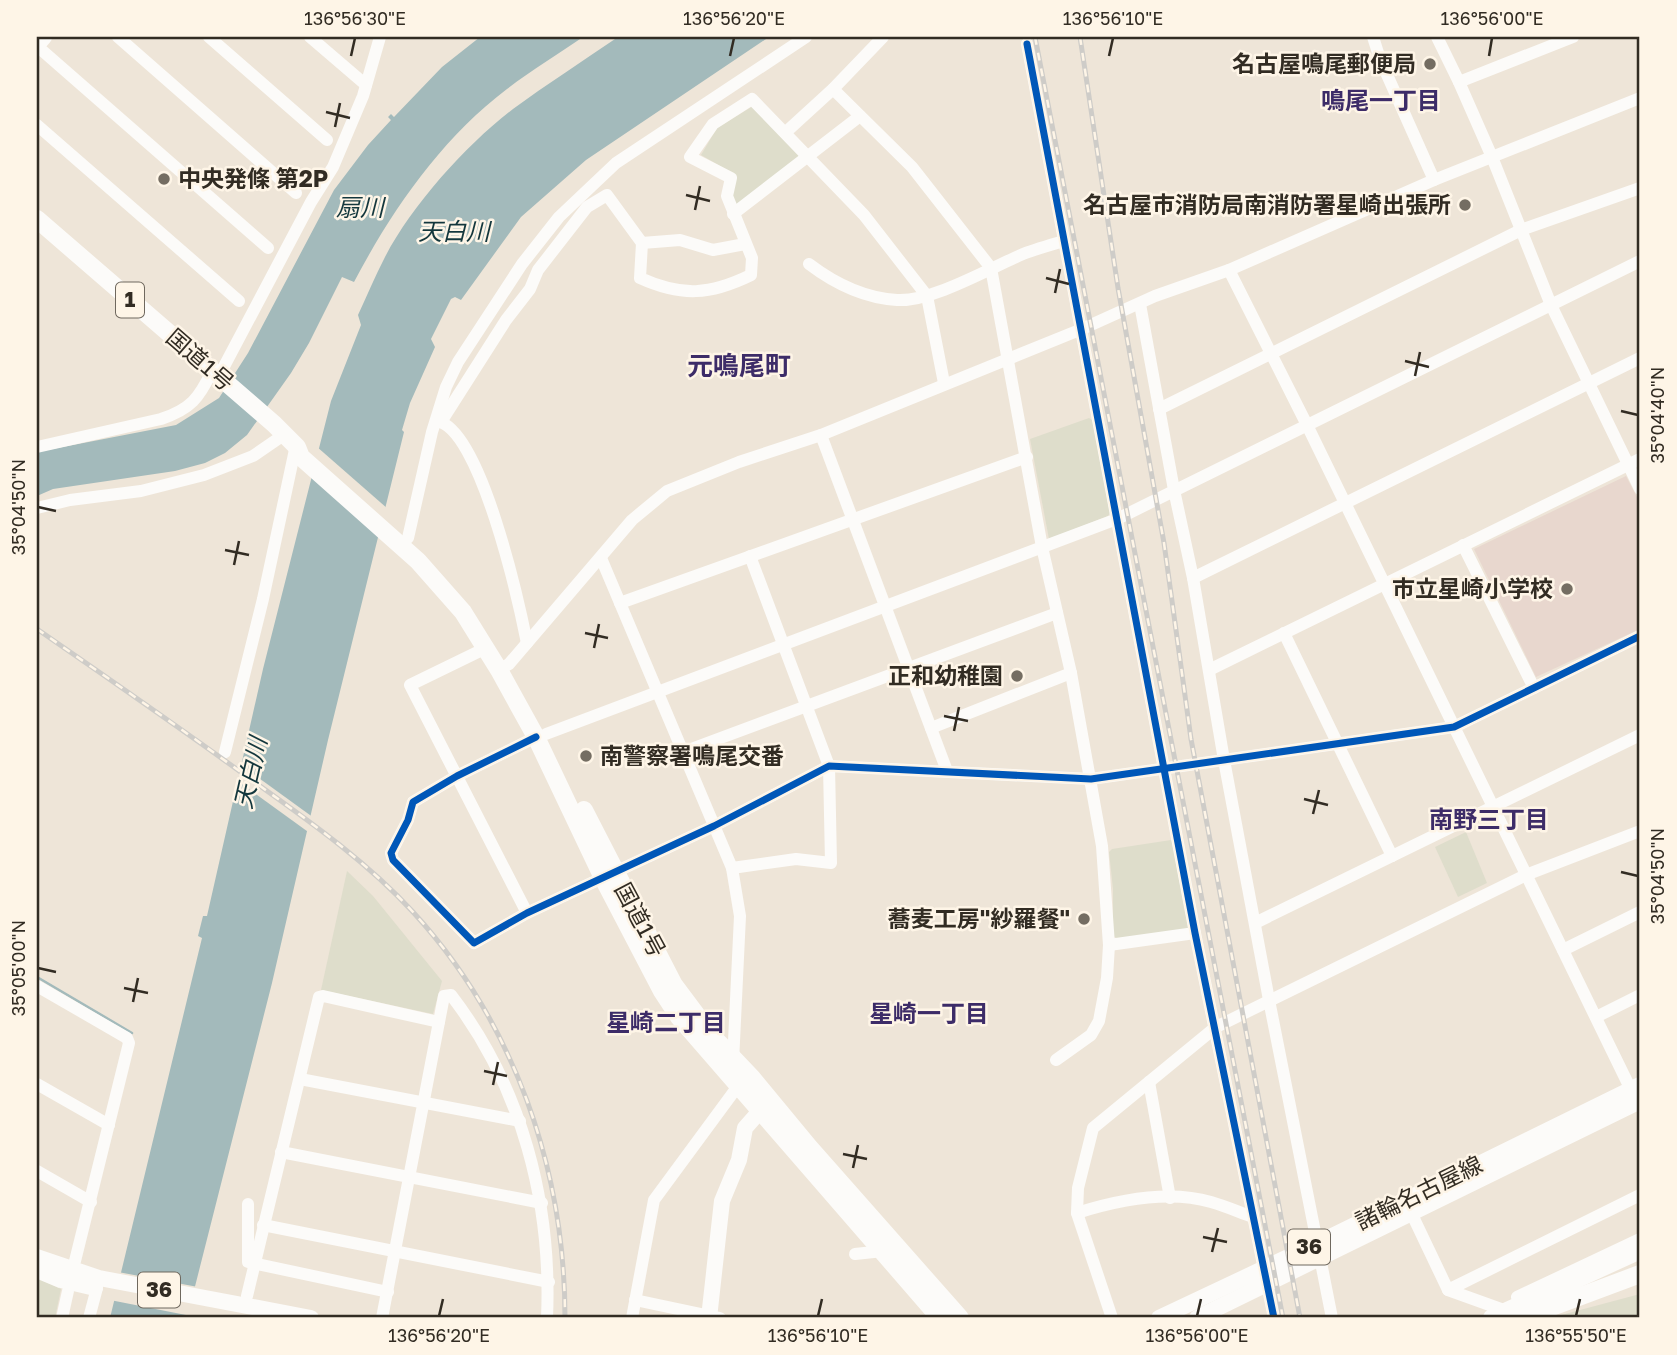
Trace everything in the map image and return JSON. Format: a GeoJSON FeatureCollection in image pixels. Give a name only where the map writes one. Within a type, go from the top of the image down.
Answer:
{"type":"FeatureCollection","features":[{"type":"Feature","properties":{"kind":"highway","name":"国道1号"},"geometry":{"type":"LineString","coordinates":[[37,219],[405,540],[426,553],[459,590],[541,735],[662,991],[679,1017],[940,1318]]}},
{"type":"Feature","properties":{"kind":"highway","name":"国道1号"},"geometry":{"type":"LineString","coordinates":[[405,540],[463,612],[486,648],[504,667]]}},
{"type":"Feature","properties":{"kind":"highway","name":"国道1号"},"geometry":{"type":"LineString","coordinates":[[609,875],[674,985],[713,1037],[813,1140],[960,1318]]}},
{"type":"Feature","properties":{"kind":"highway"},"geometry":{"type":"LineString","coordinates":[[1495,1312],[1640,1250]]}},
{"type":"Feature","properties":{"kind":"highway"},"geometry":{"type":"LineString","coordinates":[[1525,1317],[1640,1265]]}},
{"type":"Feature","properties":{"kind":"highway"},"geometry":{"type":"LineString","coordinates":[[1525,1317],[1640,1274]]}},
{"type":"Feature","properties":{"kind":"main road"},"geometry":{"type":"LineString","coordinates":[[37,46],[44,37]]}},
{"type":"Feature","properties":{"kind":"main road","name":"諸輪名古屋線"},"geometry":{"type":"LineString","coordinates":[[1159,1318],[1265,1276],[1638,1097]]}},
{"type":"Feature","properties":{"kind":"main road"},"geometry":{"type":"LineString","coordinates":[[713,1317],[722,1201],[739,1160],[746,1128],[760,1111]]}},
{"type":"Feature","properties":{"kind":"main road","name":"36"},"geometry":{"type":"LineString","coordinates":[[37,1257],[79,1273],[100,1285]]}},
{"type":"Feature","properties":{"kind":"main road","name":"36"},"geometry":{"type":"LineString","coordinates":[[37,1270],[61,1280],[215,1306],[311,1318]]}},
{"type":"Feature","properties":{"kind":"main road","name":"諸輪名古屋線"},"geometry":{"type":"LineString","coordinates":[[1197,1318],[1265,1276]]}},
{"type":"Feature","properties":{"kind":"main road","name":"36"},"geometry":{"type":"LineString","coordinates":[[215,1306],[249,1318]]}},
{"type":"Feature","properties":{"kind":"street"},"geometry":{"type":"LineString","coordinates":[[118,37],[296,193]]}},
{"type":"Feature","properties":{"kind":"street"},"geometry":{"type":"LineString","coordinates":[[209,37],[327,139]]}},
{"type":"Feature","properties":{"kind":"street"},"geometry":{"type":"LineString","coordinates":[[310,37],[366,85]]}},
{"type":"Feature","properties":{"kind":"street"},"geometry":{"type":"LineString","coordinates":[[37,447],[162,419],[180,412],[191,405],[218,376],[311,202],[334,167],[366,85],[380,37]]}},
{"type":"Feature","properties":{"kind":"street"},"geometry":{"type":"LineString","coordinates":[[405,540],[446,387],[458,362],[522,264],[559,216],[616,163],[806,37]]}},
{"type":"Feature","properties":{"kind":"street"},"geometry":{"type":"LineString","coordinates":[[786,132],[833,89],[883,37]]}},
{"type":"Feature","properties":{"kind":"street"},"geometry":{"type":"LineString","coordinates":[[1373,37],[1380,59],[1434,180]]}},
{"type":"Feature","properties":{"kind":"street"},"geometry":{"type":"LineString","coordinates":[[1437,37],[1492,157],[1551,305],[1640,489]]}},
{"type":"Feature","properties":{"kind":"street"},"geometry":{"type":"LineString","coordinates":[[1459,82],[1573,37]]}},
{"type":"Feature","properties":{"kind":"street"},"geometry":{"type":"LineString","coordinates":[[1027,44],[1195,933],[1274,1318]]}},
{"type":"Feature","properties":{"kind":"street"},"geometry":{"type":"LineString","coordinates":[[37,46],[268,247]]}},
{"type":"Feature","properties":{"kind":"street"},"geometry":{"type":"LineString","coordinates":[[833,89],[912,167],[991,268],[1042,547],[1071,673],[1102,846],[1109,945],[1107,978],[1099,1021],[1091,1035],[1056,1060]]}},
{"type":"Feature","properties":{"kind":"street"},"geometry":{"type":"LineString","coordinates":[[504,667],[632,520],[667,491],[739,462],[821,435],[1082,329],[1156,296],[1229,270],[1434,180],[1640,98]]}},
{"type":"Feature","properties":{"kind":"street"},"geometry":{"type":"LineString","coordinates":[[438,422],[506,320],[530,289],[538,270],[587,207],[607,195],[642,243],[640,278],[660,288],[690,292],[726,288],[751,275],[752,258],[727,196],[731,178],[690,157],[713,124],[752,99],[864,215],[927,296],[944,383]]}},
{"type":"Feature","properties":{"kind":"street"},"geometry":{"type":"LineString","coordinates":[[733,214],[860,116]]}},
{"type":"Feature","properties":{"kind":"street"},"geometry":{"type":"LineString","coordinates":[[37,125],[239,301]]}},
{"type":"Feature","properties":{"kind":"street"},"geometry":{"type":"LineString","coordinates":[[1159,409],[1521,230],[1640,188]]}},
{"type":"Feature","properties":{"kind":"street"},"geometry":{"type":"LineString","coordinates":[[642,243],[680,240],[713,250],[745,244]]}},
{"type":"Feature","properties":{"kind":"street"},"geometry":{"type":"LineString","coordinates":[[809,264],[829,280],[853,290],[898,300],[927,296],[1026,253],[1064,240]]}},
{"type":"Feature","properties":{"kind":"street"},"geometry":{"type":"LineString","coordinates":[[1640,261],[1117,520],[541,735],[457,776],[412,802],[408,820],[391,853],[393,860],[474,943],[527,913],[714,826],[829,766],[1091,779],[1454,727],[1640,636]]}},
{"type":"Feature","properties":{"kind":"street"},"geometry":{"type":"LineString","coordinates":[[1229,270],[1595,1017],[1638,1097]]}},
{"type":"Feature","properties":{"kind":"street"},"geometry":{"type":"LineString","coordinates":[[1140,304],[1174,490],[1194,578],[1224,760],[1269,1000],[1332,1318]]}},
{"type":"Feature","properties":{"kind":"street"},"geometry":{"type":"LineString","coordinates":[[1194,578],[1640,358]]}},
{"type":"Feature","properties":{"kind":"street"},"geometry":{"type":"LineString","coordinates":[[438,422],[455,431],[470,455],[492,507],[527,643]]}},
{"type":"Feature","properties":{"kind":"street"},"geometry":{"type":"LineString","coordinates":[[821,435],[947,771]]}},
{"type":"Feature","properties":{"kind":"street"},"geometry":{"type":"LineString","coordinates":[[37,508],[70,500],[141,491],[204,475],[293,442]]}},
{"type":"Feature","properties":{"kind":"street"},"geometry":{"type":"LineString","coordinates":[[225,752],[262,599],[293,442]]}},
{"type":"Feature","properties":{"kind":"street"},"geometry":{"type":"LineString","coordinates":[[620,603],[1027,457]]}},
{"type":"Feature","properties":{"kind":"street"},"geometry":{"type":"LineString","coordinates":[[1209,670],[1640,458]]}},
{"type":"Feature","properties":{"kind":"street"},"geometry":{"type":"LineString","coordinates":[[1463,545],[1534,688]]}},
{"type":"Feature","properties":{"kind":"street"},"geometry":{"type":"LineString","coordinates":[[732,868],[796,859],[831,863],[829,766],[750,556]]}},
{"type":"Feature","properties":{"kind":"street"},"geometry":{"type":"LineString","coordinates":[[601,558],[732,868],[740,916],[732,1056],[738,1086],[654,1200],[632,1318]]}},
{"type":"Feature","properties":{"kind":"street"},"geometry":{"type":"LineString","coordinates":[[683,752],[1057,613]]}},
{"type":"Feature","properties":{"kind":"street"},"geometry":{"type":"LineString","coordinates":[[1284,633],[1392,856]]}},
{"type":"Feature","properties":{"kind":"street"},"geometry":{"type":"LineString","coordinates":[[486,648],[410,685],[527,913]]}},
{"type":"Feature","properties":{"kind":"street"},"geometry":{"type":"LineString","coordinates":[[931,728],[1071,673]]}},
{"type":"Feature","properties":{"kind":"street"},"geometry":{"type":"LineString","coordinates":[[1255,923],[1640,736]]}},
{"type":"Feature","properties":{"kind":"street"},"geometry":{"type":"LineString","coordinates":[[1112,1318],[1077,1213],[1077,1188],[1093,1128],[1216,1027],[1526,875],[1640,831]]}},
{"type":"Feature","properties":{"kind":"street"},"geometry":{"type":"LineString","coordinates":[[1563,950],[1640,912]]}},
{"type":"Feature","properties":{"kind":"street"},"geometry":{"type":"LineString","coordinates":[[1109,945],[1195,933]]}},
{"type":"Feature","properties":{"kind":"street"},"geometry":{"type":"LineString","coordinates":[[37,986],[127,1038],[129,1043],[75,1261]]}},
{"type":"Feature","properties":{"kind":"street"},"geometry":{"type":"LineString","coordinates":[[382,1318],[444,996],[451,995],[475,1027],[505,1083],[520,1121],[542,1203],[549,1282],[547,1318]]}},
{"type":"Feature","properties":{"kind":"street"},"geometry":{"type":"LineString","coordinates":[[1595,1017],[1640,995]]}},
{"type":"Feature","properties":{"kind":"street"},"geometry":{"type":"LineString","coordinates":[[247,1296],[319,997],[439,1022]]}},
{"type":"Feature","properties":{"kind":"street"},"geometry":{"type":"LineString","coordinates":[[300,1079],[520,1121]]}},
{"type":"Feature","properties":{"kind":"street"},"geometry":{"type":"LineString","coordinates":[[1149,1082],[1170,1198]]}},
{"type":"Feature","properties":{"kind":"street"},"geometry":{"type":"LineString","coordinates":[[37,1084],[109,1125]]}},
{"type":"Feature","properties":{"kind":"street"},"geometry":{"type":"LineString","coordinates":[[281,1152],[542,1203]]}},
{"type":"Feature","properties":{"kind":"street"},"geometry":{"type":"LineString","coordinates":[[37,1171],[90,1202]]}},
{"type":"Feature","properties":{"kind":"street"},"geometry":{"type":"LineString","coordinates":[[1448,1290],[1640,1195]]}},
{"type":"Feature","properties":{"kind":"street"},"geometry":{"type":"LineString","coordinates":[[1077,1213],[1102,1205],[1137,1199],[1170,1198],[1209,1202],[1253,1217]]}},
{"type":"Feature","properties":{"kind":"street"},"geometry":{"type":"LineString","coordinates":[[248,1204],[248,1262],[388,1292]]}},
{"type":"Feature","properties":{"kind":"street"},"geometry":{"type":"LineString","coordinates":[[1408,1206],[1448,1290],[1495,1312],[1525,1317]]}},
{"type":"Feature","properties":{"kind":"street"},"geometry":{"type":"LineString","coordinates":[[263,1225],[549,1282]]}},
{"type":"Feature","properties":{"kind":"street"},"geometry":{"type":"LineString","coordinates":[[1495,1312],[1640,1239]]}},
{"type":"Feature","properties":{"kind":"street"},"geometry":{"type":"LineString","coordinates":[[855,1254],[883,1251]]}},
{"type":"Feature","properties":{"kind":"street"},"geometry":{"type":"LineString","coordinates":[[89,1318],[100,1285]]}},
{"type":"Feature","properties":{"kind":"street"},"geometry":{"type":"LineString","coordinates":[[62,1318],[68,1291]]}},
{"type":"Feature","properties":{"kind":"street"},"geometry":{"type":"LineString","coordinates":[[635,1300],[713,1317]]}},
{"type":"Feature","properties":{"kind":"shaded area","name":"市立星崎小学校"},"geometry":{"type":"Polygon","coordinates":[[[1626,476],[1640,503],[1640,629],[1536,677],[1474,549],[1626,476]]]}},
{"type":"Feature","properties":{"kind":"green space"},"geometry":{"type":"Polygon","coordinates":[[[753,106],[801,158],[740,206],[731,201],[736,175],[701,155],[717,128],[753,106]]]}},
{"type":"Feature","properties":{"kind":"green space"},"geometry":{"type":"Polygon","coordinates":[[[1089,418],[1095,422],[1111,511],[1108,516],[1049,539],[1030,439],[1089,418]]]}},
{"type":"Feature","properties":{"kind":"green space"},"geometry":{"type":"Polygon","coordinates":[[[1466,832],[1487,883],[1458,897],[1435,847],[1466,832]]]}},
{"type":"Feature","properties":{"kind":"green space"},"geometry":{"type":"Polygon","coordinates":[[[1171,840],[1176,844],[1191,928],[1118,939],[1113,936],[1113,889],[1109,852],[1112,849],[1171,840]]]}},
{"type":"Feature","properties":{"kind":"green space"},"geometry":{"type":"Polygon","coordinates":[[[347,871],[373,896],[442,981],[433,1014],[321,990],[347,871]]]}},
{"type":"Feature","properties":{"kind":"green space"},"geometry":{"type":"Polygon","coordinates":[[[37,1278],[61,1289],[55,1318],[37,1318],[37,1278]]]}},
{"type":"Feature","properties":{"kind":"green space"},"geometry":{"type":"Polygon","coordinates":[[[1640,1294],[1640,1318],[1550,1318],[1640,1294]]]}},
{"type":"Feature","properties":{"kind":"water","name":"扇川"},"geometry":{"type":"Polygon","coordinates":[[[480,37],[583,37],[507,89],[461,130],[440,153],[402,202],[354,282],[342,277],[291,373],[247,435],[225,453],[205,463],[175,471],[53,489],[37,496],[37,452],[176,425],[219,398],[248,353],[334,190],[391,120],[388,117],[391,114],[394,117],[442,67],[480,37]]]}},
{"type":"Feature","properties":{"kind":"water","name":"天白川"},"geometry":{"type":"Polygon","coordinates":[[[618,37],[769,37],[586,160],[521,217],[461,300],[455,297],[451,299],[431,339],[435,347],[410,403],[402,430],[404,432],[328,740],[272,983],[187,1318],[110,1318],[202,938],[198,936],[203,916],[207,916],[263,669],[331,401],[361,325],[358,315],[396,237],[425,197],[459,158],[513,109],[618,37]]]}},
{"type":"Feature","properties":{"kind":"pier"},"geometry":{"type":"Polygon","coordinates":[[[316,446],[388,509],[381,538],[309,475],[316,446]]]}},
{"type":"Feature","properties":{"kind":"pier"},"geometry":{"type":"Polygon","coordinates":[[[238,763],[314,818],[311,834],[235,779],[238,763]]]}},
{"type":"Feature","properties":{"kind":"pier"},"geometry":{"type":"Polygon","coordinates":[[[118,1272],[198,1287],[191,1316],[110,1300],[118,1272]]]}},
{"type":"Feature","properties":{"kind":"waterway"},"geometry":{"type":"LineString","coordinates":[[37,977],[132,1033]]}},
{"type":"Feature","properties":{"kind":"railway"},"geometry":{"type":"LineString","coordinates":[[1035,37],[1283,1318]]}},
{"type":"Feature","properties":{"kind":"railway"},"geometry":{"type":"LineString","coordinates":[[1080,37],[1118,288],[1164,543],[1191,739],[1300,1318]]}},
{"type":"Feature","properties":{"kind":"railway"},"geometry":{"type":"LineString","coordinates":[[37,629],[336,842],[395,893],[449,955],[479,1001],[505,1050],[527,1100],[544,1153],[563,1262],[565,1318]]}},
{"type":"Feature","properties":{"kind":"cycle path"},"geometry":{"type":"LineString","coordinates":[[1027,44],[1195,933],[1274,1318]]}},
{"type":"Feature","properties":{"kind":"cycle path"},"geometry":{"type":"LineString","coordinates":[[536,737],[457,776],[413,802],[408,820],[391,853],[393,860],[474,943],[527,913],[714,826],[829,766],[1091,779],[1454,727],[1640,636]]}},
{"type":"Feature","properties":{"kind":"place","name":"名古屋鳴尾郵便局"},"geometry":{"type":"Point","coordinates":[1430,64]}},
{"type":"Feature","properties":{"kind":"place","name":"中央発條 第2P"},"geometry":{"type":"Point","coordinates":[164,179]}},
{"type":"Feature","properties":{"kind":"place","name":"名古屋市消防局南消防署星崎出張所"},"geometry":{"type":"Point","coordinates":[1465,205]}},
{"type":"Feature","properties":{"kind":"place","name":"市立星崎小学校"},"geometry":{"type":"Point","coordinates":[1567,589]}},
{"type":"Feature","properties":{"kind":"place","name":"正和幼稚園"},"geometry":{"type":"Point","coordinates":[1017,676]}},
{"type":"Feature","properties":{"kind":"place","name":"南警察署鳴尾交番"},"geometry":{"type":"Point","coordinates":[586,756]}},
{"type":"Feature","properties":{"kind":"place","name":"蕎麦工房\"紗羅餐\""},"geometry":{"type":"Point","coordinates":[1084,919]}},
{"type":"Feature","properties":{"kind":"district","name":"鳴尾一丁目"},"geometry":{"type":"Point","coordinates":[1381,101]}},
{"type":"Feature","properties":{"kind":"district","name":"元鳴尾町"},"geometry":{"type":"Point","coordinates":[739,366]}},
{"type":"Feature","properties":{"kind":"district","name":"南野三丁目"},"geometry":{"type":"Point","coordinates":[1489,820]}},
{"type":"Feature","properties":{"kind":"district","name":"星崎一丁目"},"geometry":{"type":"Point","coordinates":[929,1014]}},
{"type":"Feature","properties":{"kind":"district","name":"星崎二丁目"},"geometry":{"type":"Point","coordinates":[666,1023]}}]}
